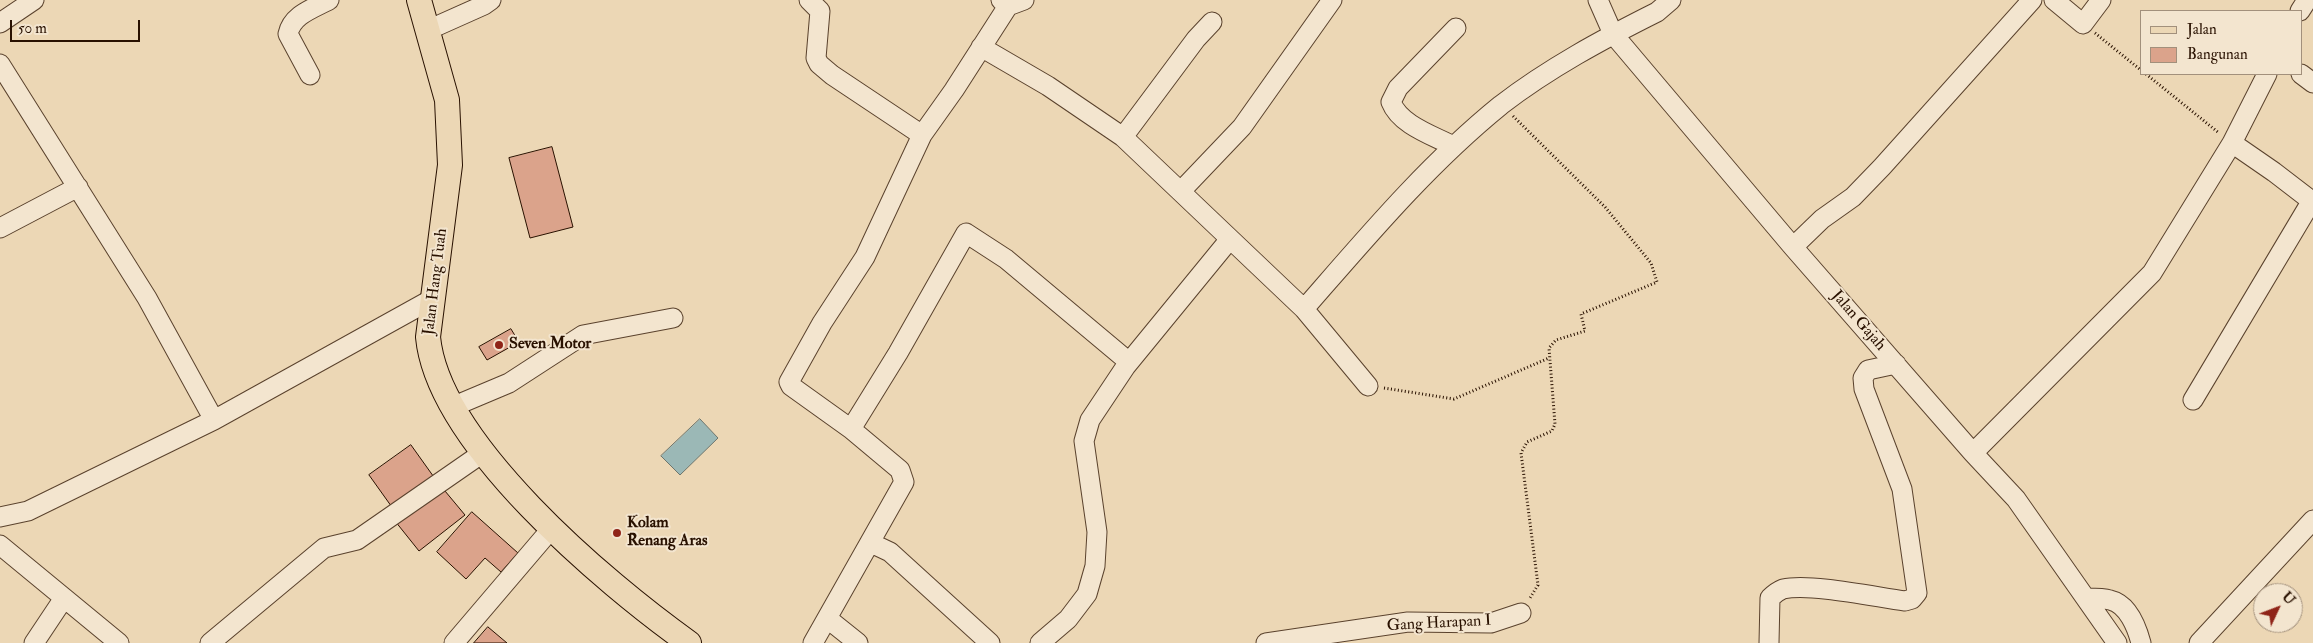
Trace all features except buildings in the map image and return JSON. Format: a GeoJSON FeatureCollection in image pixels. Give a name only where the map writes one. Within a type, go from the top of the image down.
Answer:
{"type":"FeatureCollection","features":[{"type":"Feature","properties":{"kind":"main road","name":"Jalan Hang Tuah"},"geometry":{"type":"LineString","coordinates":[[419,0],[447,100],[450,165],[428,337],[430,358],[452,407],[501,476],[552,528],[640,608],[688,643]]}},
{"type":"Feature","properties":{"kind":"street"},"geometry":{"type":"LineString","coordinates":[[0,23],[34,0]]}},
{"type":"Feature","properties":{"kind":"street"},"geometry":{"type":"LineString","coordinates":[[310,75],[288,34],[290,24],[298,16],[329,0]]}},
{"type":"Feature","properties":{"kind":"street"},"geometry":{"type":"LineString","coordinates":[[428,30],[484,6],[491,0]]}},
{"type":"Feature","properties":{"kind":"street"},"geometry":{"type":"LineString","coordinates":[[809,0],[820,11],[816,58],[819,64],[832,75],[922,135]]}},
{"type":"Feature","properties":{"kind":"street"},"geometry":{"type":"LineString","coordinates":[[1181,191],[1242,127],[1332,0]]}},
{"type":"Feature","properties":{"kind":"street","name":"Jalan Gajah"},"geometry":{"type":"LineString","coordinates":[[1598,0],[1613,34],[1792,246],[1973,453],[2016,499],[2117,643]]}},
{"type":"Feature","properties":{"kind":"street"},"geometry":{"type":"LineString","coordinates":[[1304,309],[1379,222],[1453,146],[1502,105],[1556,67],[1613,34],[1657,12],[1671,0]]}},
{"type":"Feature","properties":{"kind":"street"},"geometry":{"type":"LineString","coordinates":[[1792,246],[1822,219],[1853,197],[2032,0]]}},
{"type":"Feature","properties":{"kind":"street"},"geometry":{"type":"LineString","coordinates":[[2054,0],[2083,24],[2101,0]]}},
{"type":"Feature","properties":{"kind":"street"},"geometry":{"type":"LineString","coordinates":[[813,643],[904,482],[900,470],[851,429],[791,386],[789,382],[822,323],[865,257],[922,135],[1011,2]]}},
{"type":"Feature","properties":{"kind":"street"},"geometry":{"type":"LineString","coordinates":[[1123,137],[1196,40],[1212,22]]}},
{"type":"Feature","properties":{"kind":"street"},"geometry":{"type":"LineString","coordinates":[[1453,146],[1409,123],[1395,112],[1391,102],[1398,88],[1456,28]]}},
{"type":"Feature","properties":{"kind":"street"},"geometry":{"type":"LineString","coordinates":[[981,47],[1048,86],[1123,137],[1304,309],[1368,386]]}},
{"type":"Feature","properties":{"kind":"street"},"geometry":{"type":"LineString","coordinates":[[0,64],[147,298],[214,420]]}},
{"type":"Feature","properties":{"kind":"street"},"geometry":{"type":"LineString","coordinates":[[1973,453],[2152,274],[2232,143],[2266,75]]}},
{"type":"Feature","properties":{"kind":"street"},"geometry":{"type":"LineString","coordinates":[[2303,75],[2313,83]]}},
{"type":"Feature","properties":{"kind":"street"},"geometry":{"type":"LineString","coordinates":[[2193,400],[2312,202],[2274,172],[2232,143]]}},
{"type":"Feature","properties":{"kind":"street"},"geometry":{"type":"LineString","coordinates":[[0,228],[78,188]]}},
{"type":"Feature","properties":{"kind":"street"},"geometry":{"type":"LineString","coordinates":[[851,429],[898,353],[966,233],[1006,259],[1129,362]]}},
{"type":"Feature","properties":{"kind":"street"},"geometry":{"type":"LineString","coordinates":[[1040,643],[1068,619],[1087,594],[1096,566],[1097,532],[1084,441],[1090,420],[1129,362],[1230,239]]}},
{"type":"Feature","properties":{"kind":"street"},"geometry":{"type":"LineString","coordinates":[[0,517],[28,511],[214,420],[434,298]]}},
{"type":"Feature","properties":{"kind":"street"},"geometry":{"type":"LineString","coordinates":[[452,407],[509,383],[583,335],[672,318]]}},
{"type":"Feature","properties":{"kind":"street"},"geometry":{"type":"LineString","coordinates":[[1769,643],[1770,598],[1777,592],[1785,589],[1816,589],[1905,601],[1912,599],[1918,593],[1902,489],[1864,389],[1863,378],[1868,370],[1896,364]]}},
{"type":"Feature","properties":{"kind":"street"},"geometry":{"type":"LineString","coordinates":[[210,643],[324,548],[357,540],[484,452]]}},
{"type":"Feature","properties":{"kind":"street"},"geometry":{"type":"LineString","coordinates":[[2199,643],[2313,520]]}},
{"type":"Feature","properties":{"kind":"street"},"geometry":{"type":"LineString","coordinates":[[454,643],[552,528]]}},
{"type":"Feature","properties":{"kind":"street"},"geometry":{"type":"LineString","coordinates":[[871,543],[890,552],[990,643]]}},
{"type":"Feature","properties":{"kind":"street"},"geometry":{"type":"LineString","coordinates":[[0,545],[119,643]]}},
{"type":"Feature","properties":{"kind":"street"},"geometry":{"type":"LineString","coordinates":[[34,643],[64,598]]}},
{"type":"Feature","properties":{"kind":"street"},"geometry":{"type":"LineString","coordinates":[[2086,598],[2112,600],[2121,606],[2137,626],[2141,643]]}},
{"type":"Feature","properties":{"kind":"street","name":"Gang Harapan I"},"geometry":{"type":"LineString","coordinates":[[1266,643],[1408,622],[1491,624],[1521,613]]}},
{"type":"Feature","properties":{"kind":"street"},"geometry":{"type":"LineString","coordinates":[[828,619],[858,643]]}},
{"type":"Feature","properties":{"kind":"path"},"geometry":{"type":"LineString","coordinates":[[2083,24],[2140,68]]}},
{"type":"Feature","properties":{"kind":"path"},"geometry":{"type":"LineString","coordinates":[[2147,75],[2232,143]]}},
{"type":"Feature","properties":{"kind":"path"},"geometry":{"type":"LineString","coordinates":[[1502,105],[1605,207],[1652,263],[1657,282],[1581,314],[1584,331],[1556,340],[1549,348],[1555,424],[1552,431],[1527,442],[1521,452],[1538,585],[1521,613]]}},
{"type":"Feature","properties":{"kind":"path"},"geometry":{"type":"LineString","coordinates":[[1368,386],[1454,399],[1549,358]]}},
{"type":"Feature","properties":{"kind":"water"},"geometry":{"type":"Polygon","coordinates":[[[700,419],[718,438],[680,475],[661,456],[700,419]]]}},
{"type":"Feature","properties":{"kind":"place","name":"Seven Motor"},"geometry":{"type":"Point","coordinates":[499,345]}},
{"type":"Feature","properties":{"kind":"place","name":"Kolam Renang Aras"},"geometry":{"type":"Point","coordinates":[617,533]}}]}
